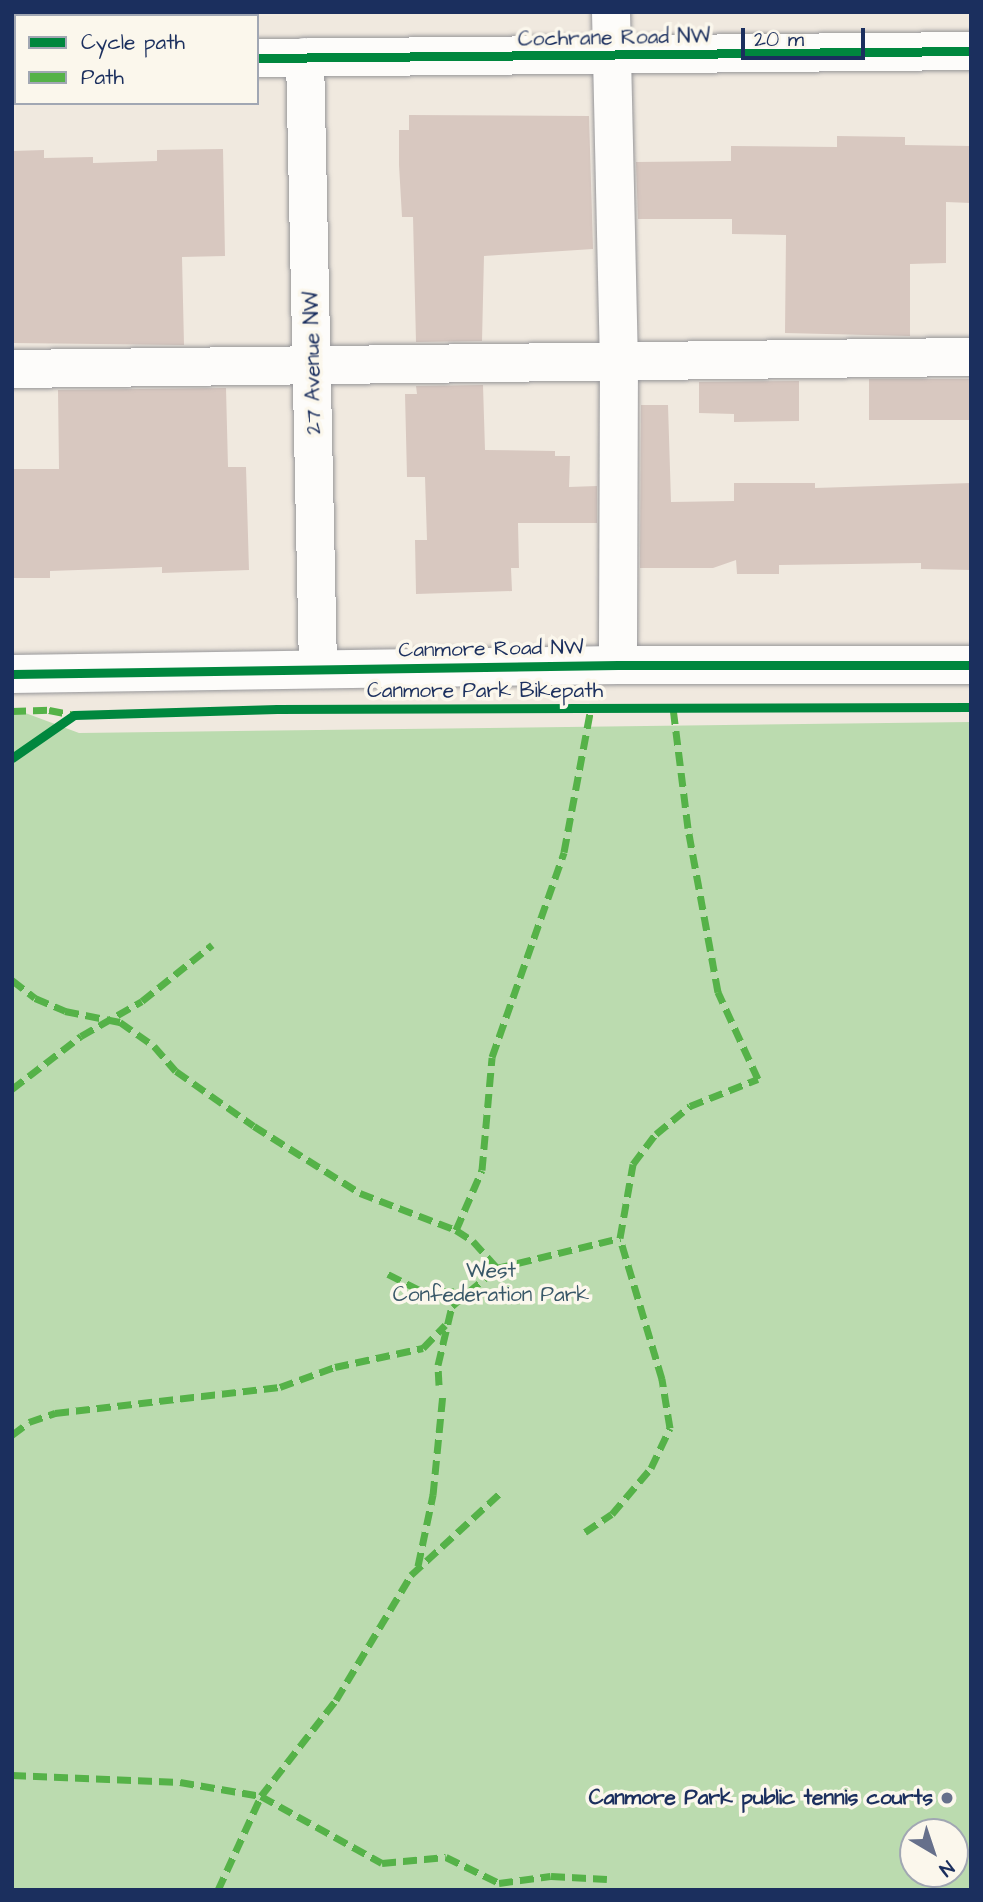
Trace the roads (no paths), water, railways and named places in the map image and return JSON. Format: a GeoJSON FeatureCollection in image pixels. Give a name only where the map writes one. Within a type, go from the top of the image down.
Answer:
{"type":"FeatureCollection","features":[{"type":"Feature","properties":{"kind":"street"},"geometry":{"type":"LineString","coordinates":[[611,12],[619,358],[618,665]]}},
{"type":"Feature","properties":{"kind":"street","name":"Cochrane Road NW"},"geometry":{"type":"LineString","coordinates":[[259,58],[971,51]]}},
{"type":"Feature","properties":{"kind":"street","name":"27 Avenue NW"},"geometry":{"type":"LineString","coordinates":[[305,57],[318,668]]}},
{"type":"Feature","properties":{"kind":"street"},"geometry":{"type":"LineString","coordinates":[[12,369],[619,358],[971,357]]}},
{"type":"Feature","properties":{"kind":"street","name":"Canmore Road NW"},"geometry":{"type":"LineString","coordinates":[[12,674],[618,665],[971,665]]}},
{"type":"Feature","properties":{"kind":"place","name":"Canmore Park public tennis courts"},"geometry":{"type":"Point","coordinates":[947,1798]}},
{"type":"Feature","properties":{"kind":"park label","name":"West Confederation Park"},"geometry":{"type":"Point","coordinates":[491,1283]}}]}
